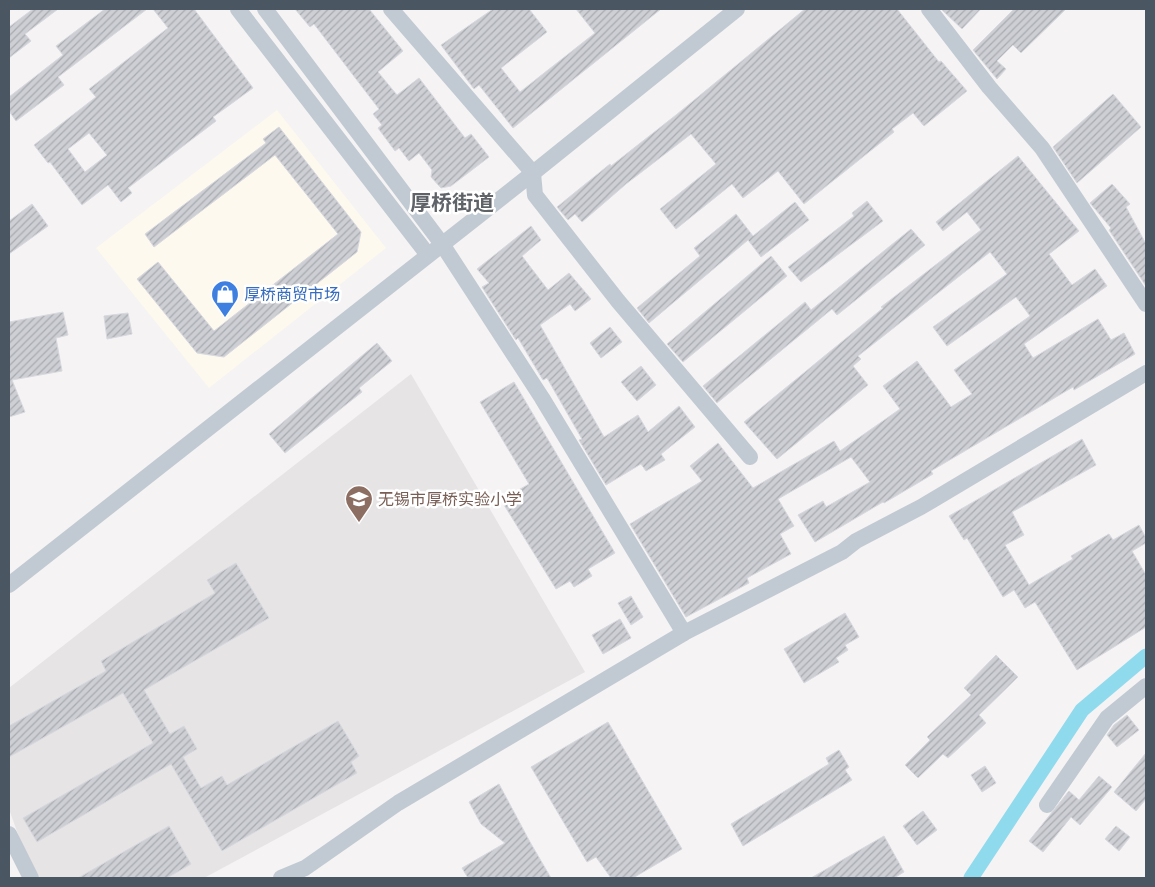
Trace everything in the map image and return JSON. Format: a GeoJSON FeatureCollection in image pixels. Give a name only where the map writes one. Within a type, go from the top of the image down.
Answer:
{"type":"FeatureCollection","features":[{"type":"Feature","properties":{"kind":"street"},"geometry":{"type":"LineString","coordinates":[[238,9],[428,255]]}},
{"type":"Feature","properties":{"kind":"street"},"geometry":{"type":"LineString","coordinates":[[265,9],[442,244],[542,398],[684,632]]}},
{"type":"Feature","properties":{"kind":"street"},"geometry":{"type":"LineString","coordinates":[[391,9],[533,173],[535,195],[618,301],[750,457]]}},
{"type":"Feature","properties":{"kind":"street"},"geometry":{"type":"LineString","coordinates":[[9,585],[533,173],[737,9]]}},
{"type":"Feature","properties":{"kind":"street"},"geometry":{"type":"LineString","coordinates":[[929,9],[989,87],[1042,148],[1146,304]]}},
{"type":"Feature","properties":{"kind":"street"},"geometry":{"type":"LineString","coordinates":[[281,878],[308,873],[398,803],[684,632],[842,552],[856,541],[921,507],[1146,373]]}},
{"type":"Feature","properties":{"kind":"street"},"geometry":{"type":"LineString","coordinates":[[1046,805],[1107,718],[1146,686]]}},
{"type":"Feature","properties":{"kind":"street"},"geometry":{"type":"LineString","coordinates":[[9,834],[31,878]]}},
{"type":"Feature","properties":{"kind":"shaded area","name":"厚桥商贸市场"},"geometry":{"type":"Polygon","coordinates":[[[277,110],[386,248],[209,388],[96,248],[277,110]]]}},
{"type":"Feature","properties":{"kind":"shaded area","name":"无锡市厚桥实验小学"},"geometry":{"type":"Polygon","coordinates":[[[411,374],[585,672],[204,878],[40,878],[24,851],[9,809],[9,688],[411,374]]]}},
{"type":"Feature","properties":{"kind":"building"},"geometry":{"type":"Polygon","coordinates":[[[33,9],[58,9],[25,34],[31,41],[9,58],[9,27],[33,9]]]}},
{"type":"Feature","properties":{"kind":"building"},"geometry":{"type":"Polygon","coordinates":[[[105,9],[147,9],[58,77],[64,85],[16,121],[9,111],[9,97],[63,55],[56,46],[105,9]]]}},
{"type":"Feature","properties":{"kind":"building"},"geometry":{"type":"Polygon","coordinates":[[[153,9],[194,9],[253,88],[213,117],[216,121],[128,188],[132,193],[121,202],[108,185],[82,205],[50,162],[48,163],[34,145],[96,97],[89,89],[168,28],[153,9]],[[89,133],[68,149],[85,172],[107,155],[89,133]]]}},
{"type":"Feature","properties":{"kind":"building"},"geometry":{"type":"Polygon","coordinates":[[[295,9],[369,9],[403,51],[378,72],[397,95],[419,78],[465,138],[471,134],[489,157],[451,186],[441,188],[431,177],[432,170],[419,153],[409,161],[399,148],[395,151],[378,128],[382,125],[373,114],[379,109],[314,24],[310,27],[295,9]]]}},
{"type":"Feature","properties":{"kind":"building"},"geometry":{"type":"Polygon","coordinates":[[[493,9],[529,9],[547,32],[501,68],[520,92],[595,33],[576,9],[661,9],[513,128],[479,85],[474,89],[441,45],[493,9]]]}},
{"type":"Feature","properties":{"kind":"building"},"geometry":{"type":"Polygon","coordinates":[[[805,9],[897,9],[939,62],[941,61],[967,91],[924,126],[913,113],[892,129],[894,132],[804,204],[778,171],[743,198],[732,184],[676,229],[660,209],[716,164],[691,134],[626,184],[582,222],[575,214],[568,220],[557,207],[610,164],[611,166],[676,115],[805,9]]]}},
{"type":"Feature","properties":{"kind":"building"},"geometry":{"type":"Polygon","coordinates":[[[941,9],[981,9],[962,29],[941,9]]]}},
{"type":"Feature","properties":{"kind":"building"},"geometry":{"type":"Polygon","coordinates":[[[1014,9],[1066,9],[1021,53],[1013,45],[997,61],[1006,69],[997,79],[973,50],[1014,9]]]}},
{"type":"Feature","properties":{"kind":"building"},"geometry":{"type":"Polygon","coordinates":[[[1113,94],[1141,127],[1077,183],[1053,147],[1113,94]]]}},
{"type":"Feature","properties":{"kind":"building"},"geometry":{"type":"Polygon","coordinates":[[[279,127],[361,232],[357,252],[224,357],[197,353],[137,279],[158,262],[214,331],[338,234],[275,155],[154,247],[145,234],[266,143],[263,139],[279,127]]]}},
{"type":"Feature","properties":{"kind":"building"},"geometry":{"type":"Polygon","coordinates":[[[1018,156],[1079,231],[1049,254],[1072,285],[1095,269],[1107,286],[1024,344],[1033,358],[1098,319],[1111,340],[1124,333],[1135,354],[1074,390],[1073,387],[931,471],[933,474],[815,542],[798,515],[823,501],[826,507],[870,482],[851,457],[778,499],[794,526],[780,534],[791,554],[747,578],[749,583],[686,617],[630,524],[702,481],[690,466],[718,443],[753,488],[834,441],[840,451],[900,409],[883,386],[917,361],[951,407],[972,394],[954,370],[1030,316],[1016,297],[947,346],[933,327],[1007,274],[990,252],[858,356],[861,359],[853,366],[868,385],[777,459],[744,422],[883,308],[881,307],[981,230],[967,212],[943,231],[936,222],[1018,156]]]}},
{"type":"Feature","properties":{"kind":"building"},"geometry":{"type":"Polygon","coordinates":[[[1112,184],[1130,204],[1126,207],[1146,244],[1146,286],[1109,230],[1111,228],[1090,203],[1112,184]]]}},
{"type":"Feature","properties":{"kind":"building"},"geometry":{"type":"Polygon","coordinates":[[[867,201],[883,221],[801,282],[788,267],[854,216],[852,213],[867,201]]]}},
{"type":"Feature","properties":{"kind":"building"},"geometry":{"type":"Polygon","coordinates":[[[795,202],[809,220],[761,257],[748,240],[649,323],[637,308],[700,256],[694,248],[736,214],[753,236],[795,202]]]}},
{"type":"Feature","properties":{"kind":"building"},"geometry":{"type":"Polygon","coordinates":[[[32,204],[48,226],[9,254],[9,221],[32,204]]]}},
{"type":"Feature","properties":{"kind":"building"},"geometry":{"type":"Polygon","coordinates":[[[531,226],[541,240],[522,256],[548,290],[569,273],[591,299],[575,311],[570,304],[540,325],[604,437],[638,415],[648,432],[679,406],[695,427],[661,454],[665,460],[646,471],[641,464],[606,485],[579,440],[582,439],[547,378],[543,380],[518,338],[516,340],[482,287],[489,283],[477,269],[531,226]]]}},
{"type":"Feature","properties":{"kind":"building"},"geometry":{"type":"Polygon","coordinates":[[[911,229],[925,245],[837,315],[832,309],[717,403],[703,386],[805,302],[811,310],[911,229]]]}},
{"type":"Feature","properties":{"kind":"building"},"geometry":{"type":"Polygon","coordinates":[[[771,256],[787,276],[683,362],[667,344],[771,256]]]}},
{"type":"Feature","properties":{"kind":"building"},"geometry":{"type":"Polygon","coordinates":[[[63,312],[68,335],[56,338],[62,371],[12,380],[25,412],[9,417],[9,322],[63,312]]]}},
{"type":"Feature","properties":{"kind":"building"},"geometry":{"type":"Polygon","coordinates":[[[128,313],[132,334],[107,339],[104,316],[128,313]]]}},
{"type":"Feature","properties":{"kind":"building"},"geometry":{"type":"Polygon","coordinates":[[[610,327],[622,342],[601,358],[590,343],[610,327]]]}},
{"type":"Feature","properties":{"kind":"building"},"geometry":{"type":"Polygon","coordinates":[[[377,343],[392,361],[359,388],[362,392],[285,453],[269,434],[377,343]]]}},
{"type":"Feature","properties":{"kind":"building"},"geometry":{"type":"Polygon","coordinates":[[[641,366],[656,385],[637,401],[621,382],[641,366]]]}},
{"type":"Feature","properties":{"kind":"building"},"geometry":{"type":"Polygon","coordinates":[[[514,382],[615,553],[588,569],[592,576],[574,587],[570,581],[556,589],[501,500],[529,484],[480,402],[514,382]]]}},
{"type":"Feature","properties":{"kind":"building"},"geometry":{"type":"Polygon","coordinates":[[[1082,439],[1096,465],[1012,512],[1024,535],[1005,545],[1029,585],[1073,559],[1071,556],[1109,534],[1113,540],[1139,525],[1146,538],[1146,543],[1132,551],[1146,575],[1146,627],[1077,670],[1035,602],[1025,608],[1014,590],[1003,597],[967,538],[964,540],[949,516],[1082,439]]]}},
{"type":"Feature","properties":{"kind":"building"},"geometry":{"type":"Polygon","coordinates":[[[236,563],[269,618],[144,690],[170,734],[184,726],[197,749],[183,757],[201,788],[222,776],[227,785],[338,721],[359,756],[351,762],[357,773],[222,851],[171,764],[37,842],[23,818],[153,743],[123,693],[9,757],[9,726],[106,671],[101,661],[215,593],[207,580],[236,563]]]}},
{"type":"Feature","properties":{"kind":"building"},"geometry":{"type":"Polygon","coordinates":[[[631,596],[643,617],[631,625],[618,603],[631,596]]]}},
{"type":"Feature","properties":{"kind":"building"},"geometry":{"type":"Polygon","coordinates":[[[845,613],[859,637],[845,645],[848,650],[836,658],[839,662],[804,683],[784,649],[845,613]]]}},
{"type":"Feature","properties":{"kind":"building"},"geometry":{"type":"Polygon","coordinates":[[[620,619],[631,638],[603,654],[592,635],[620,619]]]}},
{"type":"Feature","properties":{"kind":"building"},"geometry":{"type":"Polygon","coordinates":[[[996,655],[1018,677],[979,715],[986,723],[948,758],[943,754],[918,778],[905,765],[930,740],[927,737],[971,695],[964,688],[996,655]]]}},
{"type":"Feature","properties":{"kind":"building"},"geometry":{"type":"Polygon","coordinates":[[[1127,715],[1139,730],[1117,747],[1107,735],[1114,725],[1127,715]]]}},
{"type":"Feature","properties":{"kind":"building"},"geometry":{"type":"Polygon","coordinates":[[[608,722],[682,849],[633,878],[611,878],[596,857],[587,862],[531,767],[608,722]]]}},
{"type":"Feature","properties":{"kind":"building"},"geometry":{"type":"Polygon","coordinates":[[[839,750],[849,767],[845,770],[852,780],[743,846],[731,824],[829,764],[826,758],[839,750]]]}},
{"type":"Feature","properties":{"kind":"building"},"geometry":{"type":"Polygon","coordinates":[[[1146,753],[1146,799],[1136,811],[1114,792],[1146,753]]]}},
{"type":"Feature","properties":{"kind":"building"},"geometry":{"type":"Polygon","coordinates":[[[985,766],[996,783],[982,792],[971,775],[985,766]]]}},
{"type":"Feature","properties":{"kind":"building"},"geometry":{"type":"Polygon","coordinates":[[[1099,776],[1112,787],[1080,825],[1071,817],[1043,852],[1029,841],[1069,791],[1079,800],[1099,776]]]}},
{"type":"Feature","properties":{"kind":"building"},"geometry":{"type":"Polygon","coordinates":[[[499,784],[551,878],[468,878],[462,868],[505,843],[481,824],[469,802],[499,784]]]}},
{"type":"Feature","properties":{"kind":"building"},"geometry":{"type":"Polygon","coordinates":[[[923,811],[937,830],[917,845],[903,826],[923,811]]]}},
{"type":"Feature","properties":{"kind":"building"},"geometry":{"type":"Polygon","coordinates":[[[169,826],[191,864],[167,878],[78,878],[169,826]]]}},
{"type":"Feature","properties":{"kind":"building"},"geometry":{"type":"Polygon","coordinates":[[[1116,826],[1130,837],[1119,851],[1105,839],[1116,826]]]}},
{"type":"Feature","properties":{"kind":"building"},"geometry":{"type":"Polygon","coordinates":[[[884,836],[904,872],[894,878],[811,878],[884,836]]]}},
{"type":"Feature","properties":{"kind":"waterway"},"geometry":{"type":"LineString","coordinates":[[971,878],[1082,710],[1146,656]]}},
{"type":"Feature","properties":{"kind":"place","name":"厚桥商贸市场"},"geometry":{"type":"Point","coordinates":[225,318]}},
{"type":"Feature","properties":{"kind":"place","name":"无锡市厚桥实验小学"},"geometry":{"type":"Point","coordinates":[359,523]}},
{"type":"Feature","properties":{"kind":"district","name":"厚桥街道"},"geometry":{"type":"Point","coordinates":[452,203]}}]}
